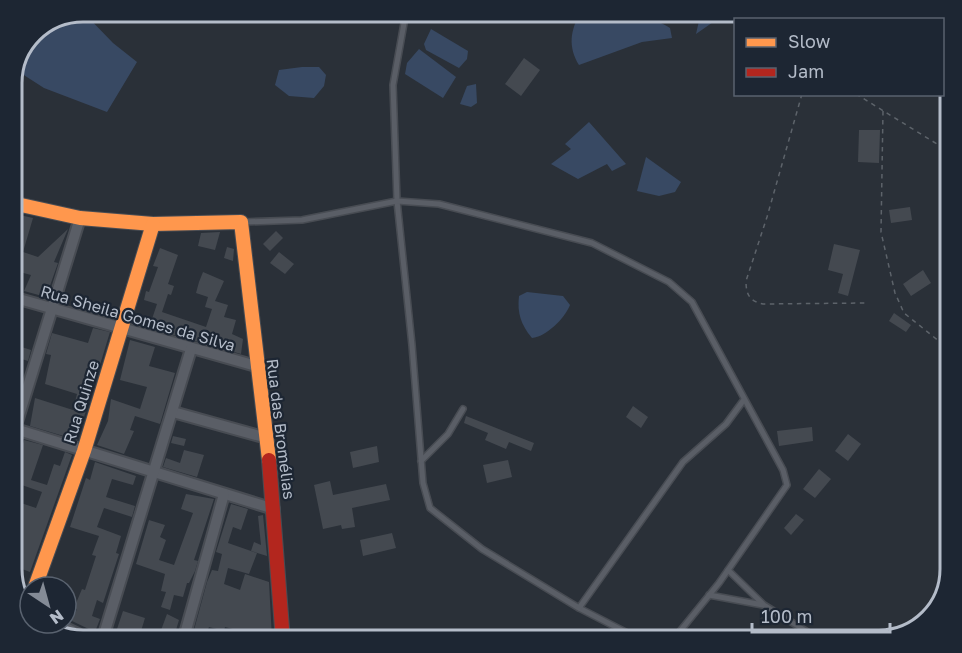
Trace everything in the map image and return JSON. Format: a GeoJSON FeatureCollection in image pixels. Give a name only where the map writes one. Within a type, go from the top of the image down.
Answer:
{"type":"FeatureCollection","features":[{"type":"Feature","properties":{"kind":"street"},"geometry":{"type":"LineString","coordinates":[[23,205],[80,218],[153,224],[241,222]]}},
{"type":"Feature","properties":{"kind":"street"},"geometry":{"type":"LineString","coordinates":[[23,399],[80,218]]}},
{"type":"Feature","properties":{"kind":"street","name":"Rua das Bromélias"},"geometry":{"type":"LineString","coordinates":[[241,222],[256,366],[267,438],[282,630]]}},
{"type":"Feature","properties":{"kind":"street","name":"Rua Quinze"},"geometry":{"type":"LineString","coordinates":[[39,575],[84,451],[153,224]]}},
{"type":"Feature","properties":{"kind":"street","name":"Rua Sheila Gomes da Silva"},"geometry":{"type":"LineString","coordinates":[[23,300],[256,366]]}},
{"type":"Feature","properties":{"kind":"street"},"geometry":{"type":"LineString","coordinates":[[105,630],[191,349]]}},
{"type":"Feature","properties":{"kind":"street"},"geometry":{"type":"LineString","coordinates":[[173,412],[267,438]]}},
{"type":"Feature","properties":{"kind":"street"},"geometry":{"type":"LineString","coordinates":[[23,435],[274,509]]}},
{"type":"Feature","properties":{"kind":"street"},"geometry":{"type":"LineString","coordinates":[[186,630],[224,494]]}},
{"type":"Feature","properties":{"kind":"lane"},"geometry":{"type":"LineString","coordinates":[[404,22],[393,85],[397,201],[421,461],[430,508],[482,549],[579,608],[622,630]]}},
{"type":"Feature","properties":{"kind":"lane"},"geometry":{"type":"LineString","coordinates":[[241,222],[302,220],[397,201],[439,204],[592,243],[669,282],[692,302],[743,401],[783,470],[787,485],[728,570],[681,630]]}},
{"type":"Feature","properties":{"kind":"lane"},"geometry":{"type":"LineString","coordinates":[[579,608],[683,462],[726,424],[743,401]]}},
{"type":"Feature","properties":{"kind":"lane"},"geometry":{"type":"LineString","coordinates":[[421,461],[448,434],[463,409]]}},
{"type":"Feature","properties":{"kind":"lane"},"geometry":{"type":"LineString","coordinates":[[728,570],[764,605],[804,630]]}},
{"type":"Feature","properties":{"kind":"lane"},"geometry":{"type":"LineString","coordinates":[[709,596],[764,605]]}},
{"type":"Feature","properties":{"kind":"path"},"geometry":{"type":"LineString","coordinates":[[801,96],[746,281],[746,291],[754,302],[763,304],[865,303]]}},
{"type":"Feature","properties":{"kind":"path"},"geometry":{"type":"LineString","coordinates":[[859,96],[940,146]]}},
{"type":"Feature","properties":{"kind":"path"},"geometry":{"type":"LineString","coordinates":[[883,111],[881,232],[895,293],[904,313],[940,342]]}},
{"type":"Feature","properties":{"kind":"water"},"geometry":{"type":"Polygon","coordinates":[[[93,22],[113,43],[137,62],[107,112],[44,88],[24,75],[25,68],[35,46],[53,31],[64,26],[93,22]]]}},
{"type":"Feature","properties":{"kind":"water"},"geometry":{"type":"Polygon","coordinates":[[[576,22],[658,22],[670,28],[672,38],[642,42],[579,65],[572,45],[576,22]]]}},
{"type":"Feature","properties":{"kind":"water"},"geometry":{"type":"Polygon","coordinates":[[[699,22],[713,22],[696,34],[699,22]]]}},
{"type":"Feature","properties":{"kind":"water"},"geometry":{"type":"Polygon","coordinates":[[[431,29],[468,51],[467,59],[459,68],[426,50],[424,44],[431,29]]]}},
{"type":"Feature","properties":{"kind":"water"},"geometry":{"type":"Polygon","coordinates":[[[419,49],[456,77],[443,98],[405,74],[407,63],[419,49]]]}},
{"type":"Feature","properties":{"kind":"water"},"geometry":{"type":"Polygon","coordinates":[[[319,67],[326,75],[324,86],[314,98],[289,96],[275,85],[279,70],[319,67]]]}},
{"type":"Feature","properties":{"kind":"water"},"geometry":{"type":"Polygon","coordinates":[[[476,84],[477,103],[471,107],[460,104],[467,86],[476,84]]]}},
{"type":"Feature","properties":{"kind":"water"},"geometry":{"type":"Polygon","coordinates":[[[589,122],[626,164],[612,171],[607,164],[578,179],[551,164],[571,149],[565,144],[589,122]]]}},
{"type":"Feature","properties":{"kind":"water"},"geometry":{"type":"Polygon","coordinates":[[[646,157],[681,182],[675,192],[659,196],[637,191],[646,157]]]}},
{"type":"Feature","properties":{"kind":"water"},"geometry":{"type":"Polygon","coordinates":[[[527,292],[563,296],[570,305],[564,316],[554,326],[532,338],[519,313],[519,296],[527,292]]]}},
{"type":"Feature","properties":{"kind":"building"},"geometry":{"type":"Polygon","coordinates":[[[524,58],[540,70],[521,96],[505,84],[524,58]]]}},
{"type":"Feature","properties":{"kind":"building"},"geometry":{"type":"Polygon","coordinates":[[[859,130],[880,130],[879,163],[858,162],[859,130]]]}},
{"type":"Feature","properties":{"kind":"building"},"geometry":{"type":"Polygon","coordinates":[[[910,207],[912,220],[891,223],[889,210],[910,207]]]}},
{"type":"Feature","properties":{"kind":"building"},"geometry":{"type":"Polygon","coordinates":[[[23,216],[33,218],[23,252],[23,216]]]}},
{"type":"Feature","properties":{"kind":"building"},"geometry":{"type":"Polygon","coordinates":[[[68,229],[54,262],[58,263],[46,297],[24,291],[31,275],[23,273],[23,252],[38,257],[68,229]]]}},
{"type":"Feature","properties":{"kind":"building"},"geometry":{"type":"Polygon","coordinates":[[[276,231],[283,238],[270,251],[263,244],[276,231]]]}},
{"type":"Feature","properties":{"kind":"building"},"geometry":{"type":"Polygon","coordinates":[[[220,232],[215,250],[198,246],[201,233],[220,232]]]}},
{"type":"Feature","properties":{"kind":"building"},"geometry":{"type":"Polygon","coordinates":[[[834,244],[860,250],[848,296],[838,293],[843,274],[828,270],[834,244]]]}},
{"type":"Feature","properties":{"kind":"building"},"geometry":{"type":"Polygon","coordinates":[[[227,247],[234,249],[233,261],[224,258],[227,247]]]}},
{"type":"Feature","properties":{"kind":"building"},"geometry":{"type":"Polygon","coordinates":[[[160,248],[178,255],[168,284],[174,286],[171,295],[168,294],[162,312],[206,327],[212,309],[205,307],[208,297],[196,293],[199,282],[203,272],[224,281],[215,301],[228,305],[224,317],[236,320],[232,334],[243,339],[241,354],[149,328],[157,304],[144,300],[158,267],[153,266],[160,248]]]}},
{"type":"Feature","properties":{"kind":"building"},"geometry":{"type":"Polygon","coordinates":[[[279,252],[294,264],[285,274],[270,263],[279,252]]]}},
{"type":"Feature","properties":{"kind":"building"},"geometry":{"type":"Polygon","coordinates":[[[923,270],[931,283],[911,296],[903,284],[923,270]]]}},
{"type":"Feature","properties":{"kind":"building"},"geometry":{"type":"Polygon","coordinates":[[[894,313],[911,325],[906,332],[889,321],[894,313]]]}},
{"type":"Feature","properties":{"kind":"building"},"geometry":{"type":"Polygon","coordinates":[[[93,328],[110,332],[77,440],[30,426],[35,398],[73,410],[77,394],[45,384],[51,355],[46,354],[52,333],[88,343],[93,328]]]}},
{"type":"Feature","properties":{"kind":"building"},"geometry":{"type":"Polygon","coordinates":[[[130,340],[155,347],[149,366],[175,373],[160,424],[135,416],[130,430],[134,431],[124,454],[97,445],[108,421],[111,399],[140,409],[147,387],[120,380],[130,340]]]}},
{"type":"Feature","properties":{"kind":"building"},"geometry":{"type":"Polygon","coordinates":[[[23,347],[31,350],[28,361],[23,359],[23,347]]]}},
{"type":"Feature","properties":{"kind":"building"},"geometry":{"type":"Polygon","coordinates":[[[633,406],[648,417],[641,428],[626,417],[633,406]]]}},
{"type":"Feature","properties":{"kind":"building"},"geometry":{"type":"Polygon","coordinates":[[[466,416],[534,443],[531,451],[509,442],[506,449],[485,440],[488,433],[464,423],[466,416]]]}},
{"type":"Feature","properties":{"kind":"building"},"geometry":{"type":"Polygon","coordinates":[[[812,427],[813,441],[779,446],[777,431],[812,427]]]}},
{"type":"Feature","properties":{"kind":"building"},"geometry":{"type":"Polygon","coordinates":[[[848,434],[861,444],[848,461],[835,451],[848,434]]]}},
{"type":"Feature","properties":{"kind":"building"},"geometry":{"type":"Polygon","coordinates":[[[173,436],[186,439],[184,446],[171,443],[173,436]]]}},
{"type":"Feature","properties":{"kind":"building"},"geometry":{"type":"Polygon","coordinates":[[[24,440],[43,445],[31,480],[47,485],[54,464],[60,466],[65,452],[72,455],[30,572],[23,569],[23,504],[36,508],[42,492],[23,485],[24,440]]]}},
{"type":"Feature","properties":{"kind":"building"},"geometry":{"type":"Polygon","coordinates":[[[377,446],[379,462],[353,468],[350,452],[377,446]]]}},
{"type":"Feature","properties":{"kind":"building"},"geometry":{"type":"Polygon","coordinates":[[[184,450],[204,455],[197,477],[163,467],[166,458],[180,463],[184,450]]]}},
{"type":"Feature","properties":{"kind":"building"},"geometry":{"type":"Polygon","coordinates":[[[508,460],[512,477],[487,483],[483,465],[508,460]]]}},
{"type":"Feature","properties":{"kind":"building"},"geometry":{"type":"Polygon","coordinates":[[[95,462],[136,476],[133,485],[112,479],[106,497],[135,506],[132,517],[104,508],[97,527],[121,536],[116,553],[119,554],[103,603],[97,600],[92,616],[100,619],[96,630],[78,624],[78,598],[82,589],[85,590],[96,556],[92,555],[99,536],[70,527],[86,478],[90,480],[95,462]]]}},
{"type":"Feature","properties":{"kind":"building"},"geometry":{"type":"Polygon","coordinates":[[[819,469],[831,479],[815,498],[803,489],[819,469]]]}},
{"type":"Feature","properties":{"kind":"building"},"geometry":{"type":"Polygon","coordinates":[[[330,481],[333,495],[386,484],[390,500],[352,508],[355,527],[342,529],[341,525],[323,529],[314,485],[330,481]]]}},
{"type":"Feature","properties":{"kind":"building"},"geometry":{"type":"Polygon","coordinates":[[[186,494],[214,499],[194,560],[198,561],[195,571],[187,583],[183,597],[174,595],[170,610],[161,607],[166,592],[161,591],[165,574],[136,564],[149,520],[165,525],[160,537],[166,540],[159,560],[174,565],[193,513],[181,509],[186,494]]]}},
{"type":"Feature","properties":{"kind":"building"},"geometry":{"type":"Polygon","coordinates":[[[231,504],[248,509],[241,530],[233,527],[228,543],[257,553],[249,574],[228,568],[224,584],[240,590],[245,574],[269,582],[272,630],[237,630],[225,627],[224,630],[220,630],[209,627],[208,630],[194,630],[207,582],[212,570],[218,571],[222,554],[216,552],[231,504]]]}},
{"type":"Feature","properties":{"kind":"building"},"geometry":{"type":"Polygon","coordinates":[[[796,514],[804,520],[791,535],[784,528],[796,514]]]}},
{"type":"Feature","properties":{"kind":"building"},"geometry":{"type":"Polygon","coordinates":[[[263,515],[267,556],[251,551],[254,542],[261,545],[258,516],[263,515]]]}},
{"type":"Feature","properties":{"kind":"building"},"geometry":{"type":"Polygon","coordinates":[[[392,533],[396,548],[363,556],[360,540],[392,533]]]}},
{"type":"Feature","properties":{"kind":"building"},"geometry":{"type":"Polygon","coordinates":[[[123,611],[145,618],[141,630],[117,630],[123,611]]]}},
{"type":"Feature","properties":{"kind":"building"},"geometry":{"type":"Polygon","coordinates":[[[167,614],[179,620],[176,630],[161,630],[167,614]]]}},
{"type":"Feature","properties":{"kind":"traffic: slow"},"geometry":{"type":"LineString","coordinates":[[23,205],[80,218],[153,224],[241,222],[269,460]]}},
{"type":"Feature","properties":{"kind":"traffic: slow"},"geometry":{"type":"LineString","coordinates":[[39,575],[84,451],[153,224]]}},
{"type":"Feature","properties":{"kind":"traffic: jam"},"geometry":{"type":"LineString","coordinates":[[269,460],[282,630]]}}]}
